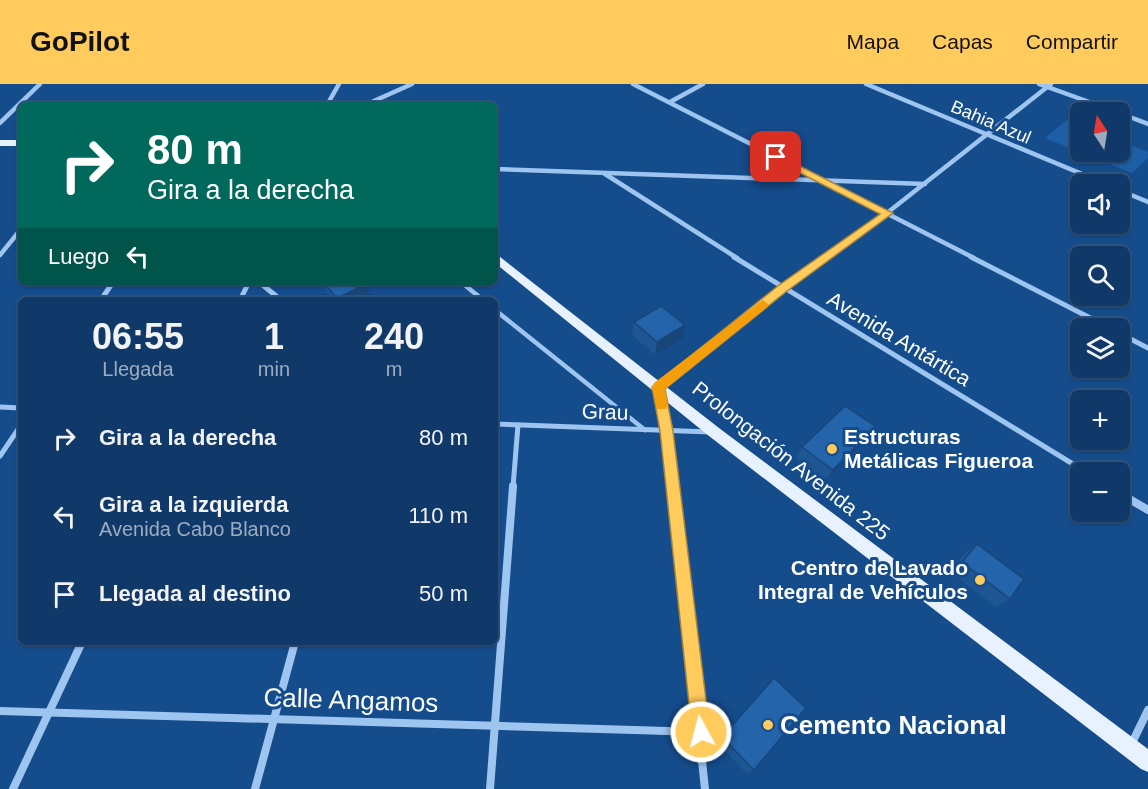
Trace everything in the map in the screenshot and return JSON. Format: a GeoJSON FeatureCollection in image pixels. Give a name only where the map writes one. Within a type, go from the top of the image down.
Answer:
{"type":"FeatureCollection","features":[{"type":"Feature","properties":{"kind":"main road"},"geometry":{"type":"LineString","coordinates":[[0,143],[18,143]]}},
{"type":"Feature","properties":{"kind":"main road","name":"Prolongación Avenida 225"},"geometry":{"type":"LineString","coordinates":[[498,259],[714,432],[1148,762]]}},
{"type":"Feature","properties":{"kind":"street"},"geometry":{"type":"LineString","coordinates":[[22,102],[40,84]]}},
{"type":"Feature","properties":{"kind":"street"},"geometry":{"type":"LineString","coordinates":[[329,102],[339,84]]}},
{"type":"Feature","properties":{"kind":"street"},"geometry":{"type":"LineString","coordinates":[[372,102],[412,84]]}},
{"type":"Feature","properties":{"kind":"street"},"geometry":{"type":"LineString","coordinates":[[633,84],[1091,318]]}},
{"type":"Feature","properties":{"kind":"street"},"geometry":{"type":"LineString","coordinates":[[670,102],[703,84]]}},
{"type":"Feature","properties":{"kind":"street","name":"Bahia Azul"},"geometry":{"type":"LineString","coordinates":[[866,84],[1082,174]]}},
{"type":"Feature","properties":{"kind":"street"},"geometry":{"type":"LineString","coordinates":[[1040,84],[1049,85],[1091,102]]}},
{"type":"Feature","properties":{"kind":"street"},"geometry":{"type":"LineString","coordinates":[[705,789],[701,732],[667,431],[658,387],[783,288],[887,213],[1049,85]]}},
{"type":"Feature","properties":{"kind":"street"},"geometry":{"type":"LineString","coordinates":[[0,123],[18,105]]}},
{"type":"Feature","properties":{"kind":"street"},"geometry":{"type":"LineString","coordinates":[[1130,117],[1148,124]]}},
{"type":"Feature","properties":{"kind":"street"},"geometry":{"type":"LineString","coordinates":[[498,169],[925,183]]}},
{"type":"Feature","properties":{"kind":"street","name":"Avenida Antártica"},"geometry":{"type":"LineString","coordinates":[[605,174],[783,288],[1070,462]]}},
{"type":"Feature","properties":{"kind":"street"},"geometry":{"type":"LineString","coordinates":[[1130,195],[1148,202]]}},
{"type":"Feature","properties":{"kind":"street"},"geometry":{"type":"LineString","coordinates":[[0,255],[18,233]]}},
{"type":"Feature","properties":{"kind":"street"},"geometry":{"type":"LineString","coordinates":[[263,285],[277,297]]}},
{"type":"Feature","properties":{"kind":"street"},"geometry":{"type":"LineString","coordinates":[[1130,339],[1148,348]]}},
{"type":"Feature","properties":{"kind":"street"},"geometry":{"type":"LineString","coordinates":[[0,407],[18,408]]}},
{"type":"Feature","properties":{"kind":"street","name":"Grau"},"geometry":{"type":"LineString","coordinates":[[498,424],[714,432]]}},
{"type":"Feature","properties":{"kind":"street"},"geometry":{"type":"LineString","coordinates":[[490,789],[497,726],[518,425]]}},
{"type":"Feature","properties":{"kind":"street"},"geometry":{"type":"LineString","coordinates":[[0,456],[18,430]]}},
{"type":"Feature","properties":{"kind":"street"},"geometry":{"type":"LineString","coordinates":[[1130,499],[1148,510]]}},
{"type":"Feature","properties":{"kind":"street"},"geometry":{"type":"LineString","coordinates":[[13,789],[81,645]]}},
{"type":"Feature","properties":{"kind":"street"},"geometry":{"type":"LineString","coordinates":[[255,789],[294,645]]}},
{"type":"Feature","properties":{"kind":"street"},"geometry":{"type":"LineString","coordinates":[[1129,748],[1148,710]]}},
{"type":"Feature","properties":{"kind":"street","name":"Calle Angamos"},"geometry":{"type":"LineString","coordinates":[[0,711],[701,732]]}},
{"type":"Feature","properties":{"kind":"lane"},"geometry":{"type":"LineString","coordinates":[[465,285],[479,297]]}},
{"type":"Feature","properties":{"kind":"lane"},"geometry":{"type":"LineString","coordinates":[[498,312],[645,430]]}},
{"type":"Feature","properties":{"kind":"shaded area"},"geometry":{"type":"Polygon","coordinates":[[[1067,120],[1070,121],[1070,148],[1045,138],[1067,120]]]}},
{"type":"Feature","properties":{"kind":"shaded area"},"geometry":{"type":"Polygon","coordinates":[[[1130,145],[1148,152],[1148,158],[1132,173],[1105,162],[1130,162],[1130,145]]]}},
{"type":"Feature","properties":{"kind":"building"},"geometry":{"type":"Polygon","coordinates":[[[326,285],[364,285],[339,297],[336,297],[326,285]]]}},
{"type":"Feature","properties":{"kind":"building"},"geometry":{"type":"Polygon","coordinates":[[[661,306],[685,325],[657,342],[634,322],[661,306]]]}},
{"type":"Feature","properties":{"kind":"building","name":"Estructuras Metálicas Figueroa"},"geometry":{"type":"Polygon","coordinates":[[[845,406],[875,426],[833,470],[802,447],[845,406]]]}},
{"type":"Feature","properties":{"kind":"building"},"geometry":{"type":"Polygon","coordinates":[[[977,544],[1024,579],[1010,599],[962,562],[977,544]]]}},
{"type":"Feature","properties":{"kind":"building"},"geometry":{"type":"Polygon","coordinates":[[[774,678],[806,708],[754,770],[722,737],[774,678]]]}},
{"type":"Feature","properties":{"kind":"slow traffic"},"geometry":{"type":"LineString","coordinates":[[662,405],[658,387],[763,304]]}},
{"type":"Feature","properties":{"kind":"place","name":"Estructuras Metálicas Figueroa"},"geometry":{"type":"Point","coordinates":[832,449]}},
{"type":"Feature","properties":{"kind":"place","name":"Centro de Lavado Integral de Vehículos"},"geometry":{"type":"Point","coordinates":[980,580]}},
{"type":"Feature","properties":{"kind":"place","name":"Cemento Nacional"},"geometry":{"type":"Point","coordinates":[768,725]}},
{"type":"Feature","properties":{"kind":"route"},"geometry":{"type":"LineString","coordinates":[[701,732],[667,431],[658,387],[783,288],[887,213],[776,157]]}}]}
